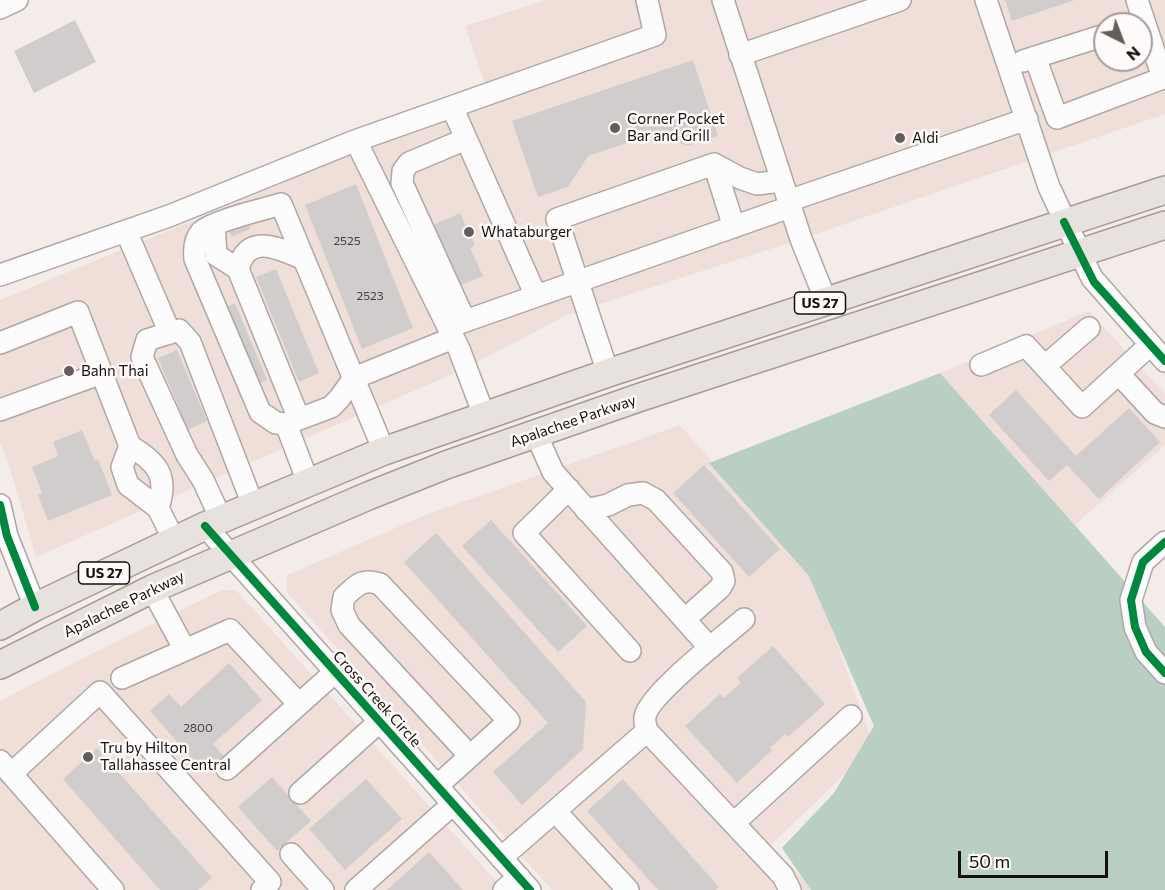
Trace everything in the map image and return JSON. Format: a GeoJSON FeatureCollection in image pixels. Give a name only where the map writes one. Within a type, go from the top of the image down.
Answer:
{"type":"FeatureCollection","features":[{"type":"Feature","properties":{"kind":"main road","name":"US 27"},"geometry":{"type":"LineString","coordinates":[[0,626],[34,607],[213,522],[384,451],[608,373],[1165,190]]}},
{"type":"Feature","properties":{"kind":"main road","name":"Apalachee Parkway"},"geometry":{"type":"LineString","coordinates":[[0,665],[152,590],[387,488],[536,434],[1165,225]]}},
{"type":"Feature","properties":{"kind":"street"},"geometry":{"type":"LineString","coordinates":[[0,8],[17,0]]}},
{"type":"Feature","properties":{"kind":"street"},"geometry":{"type":"LineString","coordinates":[[0,275],[169,216],[356,141],[655,35],[646,0]]}},
{"type":"Feature","properties":{"kind":"street"},"geometry":{"type":"LineString","coordinates":[[723,0],[801,239],[826,301]]}},
{"type":"Feature","properties":{"kind":"street"},"geometry":{"type":"LineString","coordinates":[[740,55],[900,0]]}},
{"type":"Feature","properties":{"kind":"street"},"geometry":{"type":"LineString","coordinates":[[981,365],[1026,346],[1082,407],[1119,374],[1159,350],[1094,282],[1064,222],[1048,187],[986,0]]}},
{"type":"Feature","properties":{"kind":"street"},"geometry":{"type":"LineString","coordinates":[[1009,66],[1093,39]]}},
{"type":"Feature","properties":{"kind":"street"},"geometry":{"type":"LineString","coordinates":[[1035,57],[1057,118],[1162,78],[1153,53]]}},
{"type":"Feature","properties":{"kind":"street"},"geometry":{"type":"LineString","coordinates":[[452,106],[536,296]]}},
{"type":"Feature","properties":{"kind":"street"},"geometry":{"type":"LineString","coordinates":[[384,451],[354,378],[281,204],[214,225],[200,233],[194,248],[195,259],[261,412],[276,423],[293,422],[331,407],[354,378],[455,329],[577,281],[734,227],[787,196],[1027,119]]}},
{"type":"Feature","properties":{"kind":"street"},"geometry":{"type":"LineString","coordinates":[[466,139],[409,163],[404,171],[402,183],[484,415]]}},
{"type":"Feature","properties":{"kind":"street"},"geometry":{"type":"LineString","coordinates":[[356,141],[455,329]]}},
{"type":"Feature","properties":{"kind":"street"},"geometry":{"type":"LineString","coordinates":[[608,373],[557,219],[714,164],[740,178],[787,196]]}},
{"type":"Feature","properties":{"kind":"street"},"geometry":{"type":"LineString","coordinates":[[714,164],[734,227]]}},
{"type":"Feature","properties":{"kind":"street"},"geometry":{"type":"LineString","coordinates":[[214,225],[216,255],[238,269]]}},
{"type":"Feature","properties":{"kind":"street"},"geometry":{"type":"LineString","coordinates":[[126,231],[170,333],[178,330],[190,342],[253,505]]}},
{"type":"Feature","properties":{"kind":"street"},"geometry":{"type":"LineString","coordinates":[[304,259],[277,247],[261,246],[249,249],[241,257],[238,269],[293,422],[308,482]]}},
{"type":"Feature","properties":{"kind":"street"},"geometry":{"type":"LineString","coordinates":[[0,343],[78,312],[130,446],[148,457],[157,466],[163,494],[158,508]]}},
{"type":"Feature","properties":{"kind":"street"},"geometry":{"type":"LineString","coordinates":[[1045,366],[1089,328]]}},
{"type":"Feature","properties":{"kind":"street","name":"Cross Creek Circle"},"geometry":{"type":"LineString","coordinates":[[170,333],[147,340],[142,357],[187,455],[203,480],[213,522],[230,555],[501,858],[518,886]]}},
{"type":"Feature","properties":{"kind":"street"},"geometry":{"type":"LineString","coordinates":[[0,410],[102,373]]}},
{"type":"Feature","properties":{"kind":"street"},"geometry":{"type":"LineString","coordinates":[[1119,374],[1155,414],[1165,417]]}},
{"type":"Feature","properties":{"kind":"street"},"geometry":{"type":"LineString","coordinates":[[536,434],[553,472],[710,648]]}},
{"type":"Feature","properties":{"kind":"street"},"geometry":{"type":"LineString","coordinates":[[130,446],[123,467],[128,485],[158,508],[174,540]]}},
{"type":"Feature","properties":{"kind":"street"},"geometry":{"type":"LineString","coordinates":[[569,489],[524,533],[630,651]]}},
{"type":"Feature","properties":{"kind":"street"},"geometry":{"type":"LineString","coordinates":[[586,510],[608,505],[628,495],[643,493],[656,500],[722,572],[724,581],[720,588],[685,619]]}},
{"type":"Feature","properties":{"kind":"street"},"geometry":{"type":"LineString","coordinates":[[0,505],[7,536],[34,607]]}},
{"type":"Feature","properties":{"kind":"street"},"geometry":{"type":"LineString","coordinates":[[1165,542],[1143,562],[1131,600],[1135,627],[1146,652],[1165,673]]}},
{"type":"Feature","properties":{"kind":"street"},"geometry":{"type":"LineString","coordinates":[[437,786],[509,721],[380,584],[369,580],[357,585],[344,597],[342,610],[349,625],[470,756]]}},
{"type":"Feature","properties":{"kind":"street"},"geometry":{"type":"LineString","coordinates":[[152,590],[185,650]]}},
{"type":"Feature","properties":{"kind":"street"},"geometry":{"type":"LineString","coordinates":[[744,619],[662,691],[649,706],[645,717],[647,730],[783,876],[790,890]]}},
{"type":"Feature","properties":{"kind":"street"},"geometry":{"type":"LineString","coordinates":[[122,678],[230,630],[299,704]]}},
{"type":"Feature","properties":{"kind":"street"},"geometry":{"type":"LineString","coordinates":[[227,769],[335,672]]}},
{"type":"Feature","properties":{"kind":"street"},"geometry":{"type":"LineString","coordinates":[[113,890],[5,767],[100,692],[270,882],[262,890]]}},
{"type":"Feature","properties":{"kind":"street"},"geometry":{"type":"LineString","coordinates":[[734,823],[851,716]]}},
{"type":"Feature","properties":{"kind":"street"},"geometry":{"type":"LineString","coordinates":[[300,793],[379,722]]}},
{"type":"Feature","properties":{"kind":"street"},"geometry":{"type":"LineString","coordinates":[[501,858],[647,730]]}},
{"type":"Feature","properties":{"kind":"street"},"geometry":{"type":"LineString","coordinates":[[356,890],[453,804]]}},
{"type":"Feature","properties":{"kind":"street"},"geometry":{"type":"LineString","coordinates":[[555,811],[628,890]]}},
{"type":"Feature","properties":{"kind":"street"},"geometry":{"type":"LineString","coordinates":[[291,854],[323,890]]}},
{"type":"Feature","properties":{"kind":"shaded area"},"geometry":{"type":"Polygon","coordinates":[[[546,0],[1165,0],[1165,114],[801,239],[567,315],[466,368],[36,557],[7,458],[0,443],[0,300],[286,182],[285,176],[489,96],[465,26],[546,0]]]}},
{"type":"Feature","properties":{"kind":"shaded area"},"geometry":{"type":"Polygon","coordinates":[[[1089,311],[1165,394],[1165,445],[1075,525],[940,373],[1089,311]]]}},
{"type":"Feature","properties":{"kind":"shaded area"},"geometry":{"type":"Polygon","coordinates":[[[680,425],[814,579],[874,746],[771,845],[813,890],[552,890],[286,591],[287,575],[428,514],[680,425]]]}},
{"type":"Feature","properties":{"kind":"shaded area"},"geometry":{"type":"Polygon","coordinates":[[[222,590],[236,590],[504,890],[0,890],[0,701],[222,590]]]}},
{"type":"Feature","properties":{"kind":"green space"},"geometry":{"type":"Polygon","coordinates":[[[940,373],[1165,627],[1165,890],[811,890],[782,848],[834,793],[874,726],[809,576],[709,463],[940,373]]]}},
{"type":"Feature","properties":{"kind":"building"},"geometry":{"type":"Polygon","coordinates":[[[1005,0],[1075,0],[1012,21],[1005,0]]]}},
{"type":"Feature","properties":{"kind":"building"},"geometry":{"type":"Polygon","coordinates":[[[75,20],[96,62],[34,93],[14,51],[75,20]]]}},
{"type":"Feature","properties":{"kind":"building","name":"Corner Pocket Bar and Grill"},"geometry":{"type":"Polygon","coordinates":[[[693,60],[718,136],[688,146],[654,134],[588,156],[568,187],[538,197],[512,121],[693,60]]]}},
{"type":"Feature","properties":{"kind":"building"},"geometry":{"type":"Polygon","coordinates":[[[356,184],[413,328],[362,349],[305,205],[356,184]]]}},
{"type":"Feature","properties":{"kind":"building"},"geometry":{"type":"Polygon","coordinates":[[[239,202],[250,229],[232,237],[220,210],[239,202]]]}},
{"type":"Feature","properties":{"kind":"building"},"geometry":{"type":"Polygon","coordinates":[[[460,213],[475,245],[470,248],[483,276],[459,286],[427,228],[460,213]]]}},
{"type":"Feature","properties":{"kind":"building"},"geometry":{"type":"Polygon","coordinates":[[[276,269],[319,373],[299,382],[256,277],[276,269]]]}},
{"type":"Feature","properties":{"kind":"building"},"geometry":{"type":"Polygon","coordinates":[[[235,303],[267,380],[242,391],[210,314],[235,303]]]}},
{"type":"Feature","properties":{"kind":"building"},"geometry":{"type":"Polygon","coordinates":[[[177,350],[207,421],[188,430],[158,358],[177,350]]]}},
{"type":"Feature","properties":{"kind":"building"},"geometry":{"type":"Polygon","coordinates":[[[1016,390],[1076,456],[1129,408],[1160,442],[1099,499],[1067,465],[1049,481],[989,415],[1016,390]]]}},
{"type":"Feature","properties":{"kind":"building"},"geometry":{"type":"Polygon","coordinates":[[[82,430],[95,461],[98,459],[112,495],[48,521],[38,495],[42,493],[32,467],[58,456],[53,442],[82,430]]]}},
{"type":"Feature","properties":{"kind":"building"},"geometry":{"type":"Polygon","coordinates":[[[704,465],[780,549],[749,577],[673,493],[704,465]]]}},
{"type":"Feature","properties":{"kind":"building"},"geometry":{"type":"Polygon","coordinates":[[[491,520],[587,626],[558,652],[462,546],[491,520]]]}},
{"type":"Feature","properties":{"kind":"building"},"geometry":{"type":"Polygon","coordinates":[[[436,533],[586,702],[583,749],[522,805],[493,772],[548,723],[404,562],[436,533]]]}},
{"type":"Feature","properties":{"kind":"building"},"geometry":{"type":"Polygon","coordinates":[[[773,646],[825,704],[788,737],[785,734],[770,748],[772,750],[737,783],[685,726],[720,694],[724,698],[741,683],[737,678],[773,646]]]}},
{"type":"Feature","properties":{"kind":"building"},"geometry":{"type":"Polygon","coordinates":[[[229,663],[262,700],[213,744],[224,756],[205,773],[150,711],[169,694],[181,707],[229,663]]]}},
{"type":"Feature","properties":{"kind":"building"},"geometry":{"type":"Polygon","coordinates":[[[97,748],[212,878],[198,890],[160,890],[63,779],[97,748]]]}},
{"type":"Feature","properties":{"kind":"building"},"geometry":{"type":"Polygon","coordinates":[[[272,777],[311,821],[277,851],[238,807],[272,777]]]}},
{"type":"Feature","properties":{"kind":"building"},"geometry":{"type":"Polygon","coordinates":[[[366,779],[402,819],[345,870],[309,829],[366,779]]]}},
{"type":"Feature","properties":{"kind":"building"},"geometry":{"type":"Polygon","coordinates":[[[623,779],[719,887],[716,890],[658,890],[587,811],[623,779]]]}},
{"type":"Feature","properties":{"kind":"building"},"geometry":{"type":"Polygon","coordinates":[[[429,852],[463,890],[387,890],[429,852]]]}},
{"type":"Feature","properties":{"kind":"cycle path"},"geometry":{"type":"LineString","coordinates":[[1064,222],[1094,282],[1165,361]]}},
{"type":"Feature","properties":{"kind":"cycle path"},"geometry":{"type":"LineString","coordinates":[[0,505],[7,536],[35,607]]}},
{"type":"Feature","properties":{"kind":"cycle path"},"geometry":{"type":"LineString","coordinates":[[205,526],[530,890]]}},
{"type":"Feature","properties":{"kind":"cycle path"},"geometry":{"type":"LineString","coordinates":[[1165,542],[1143,562],[1131,600],[1135,627],[1146,652],[1165,673]]}},
{"type":"Feature","properties":{"kind":"place","name":"Corner Pocket Bar and Grill"},"geometry":{"type":"Point","coordinates":[615,128]}},
{"type":"Feature","properties":{"kind":"place","name":"Aldi"},"geometry":{"type":"Point","coordinates":[900,138]}},
{"type":"Feature","properties":{"kind":"place","name":"Whataburger"},"geometry":{"type":"Point","coordinates":[469,232]}},
{"type":"Feature","properties":{"kind":"place","name":"Bahn Thai"},"geometry":{"type":"Point","coordinates":[69,371]}},
{"type":"Feature","properties":{"kind":"place","name":"Tru by Hilton Tallahassee Central"},"geometry":{"type":"Point","coordinates":[88,757]}}]}
